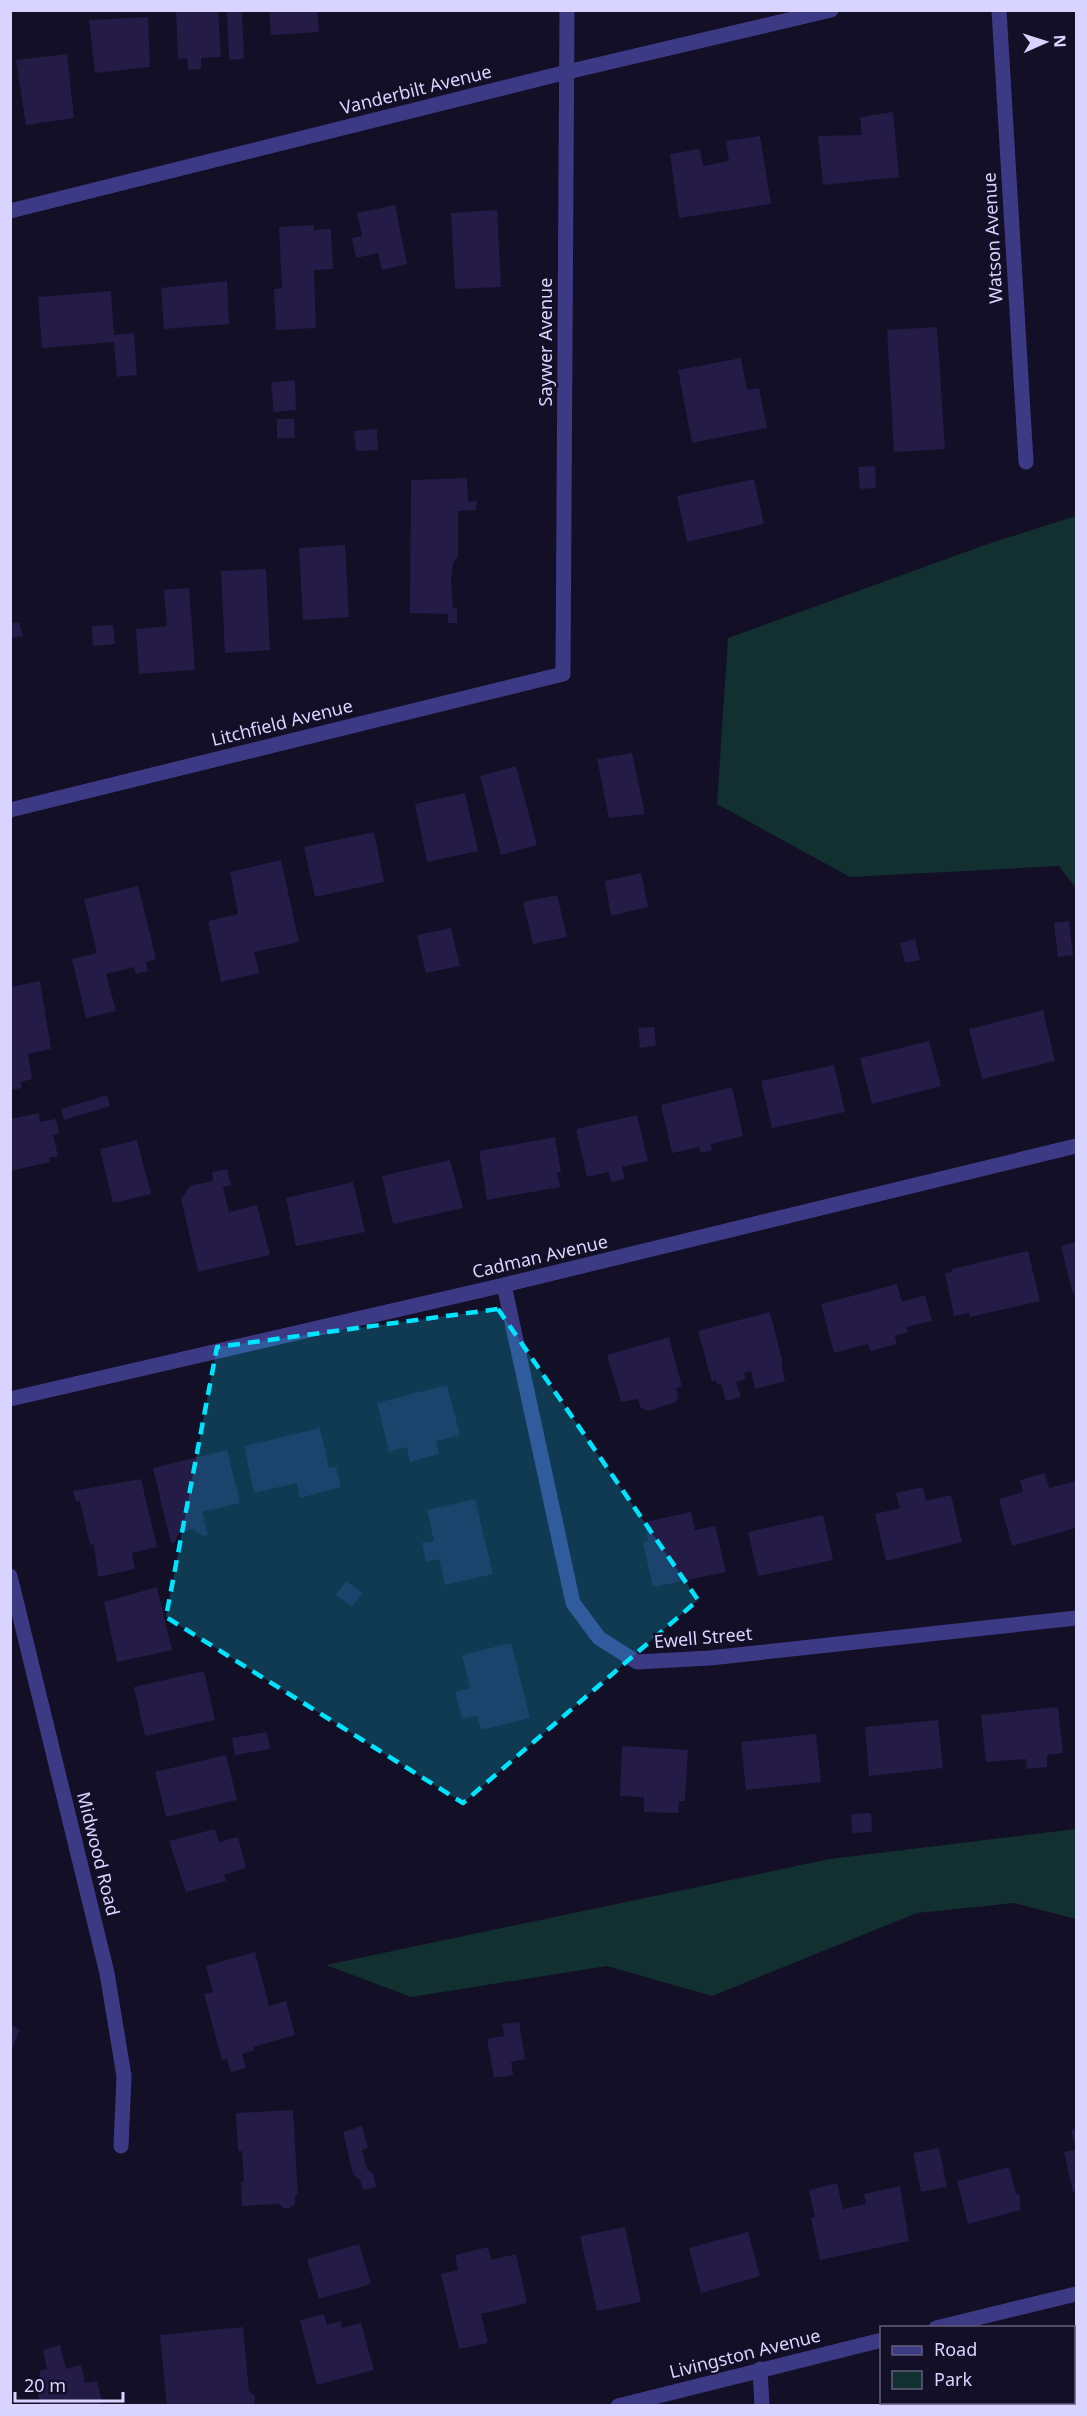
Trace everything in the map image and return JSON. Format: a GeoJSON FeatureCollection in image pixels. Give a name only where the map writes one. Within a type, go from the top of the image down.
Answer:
{"type":"FeatureCollection","features":[{"type":"Feature","properties":{"kind":"street","name":"Saywer Avenue"},"geometry":{"type":"LineString","coordinates":[[563,674],[567,10]]}},
{"type":"Feature","properties":{"kind":"street","name":"Vanderbilt Avenue"},"geometry":{"type":"LineString","coordinates":[[10,211],[567,72],[831,10]]}},
{"type":"Feature","properties":{"kind":"street","name":"Watson Avenue"},"geometry":{"type":"LineString","coordinates":[[999,10],[1026,462]]}},
{"type":"Feature","properties":{"kind":"street","name":"Litchfield Avenue"},"geometry":{"type":"LineString","coordinates":[[10,810],[563,674]]}},
{"type":"Feature","properties":{"kind":"street","name":"Cadman Avenue"},"geometry":{"type":"LineString","coordinates":[[10,1399],[504,1285],[1077,1146]]}},
{"type":"Feature","properties":{"kind":"street","name":"Ewell Street"},"geometry":{"type":"LineString","coordinates":[[504,1285],[573,1603],[599,1638],[637,1662],[710,1658],[1077,1618]]}},
{"type":"Feature","properties":{"kind":"street","name":"Midwood Road"},"geometry":{"type":"LineString","coordinates":[[10,1576],[107,1973],[124,2076],[122,2146]]}},
{"type":"Feature","properties":{"kind":"street"},"geometry":{"type":"LineString","coordinates":[[945,2326],[1077,2295]]}},
{"type":"Feature","properties":{"kind":"street","name":"Livingston Avenue"},"geometry":{"type":"LineString","coordinates":[[618,2406],[880,2340]]}},
{"type":"Feature","properties":{"kind":"street"},"geometry":{"type":"LineString","coordinates":[[760,2369],[762,2406]]}},
{"type":"Feature","properties":{"kind":"highlighted area"},"geometry":{"type":"Polygon","coordinates":[[[498,1309],[698,1600],[463,1803],[166,1617],[217,1347],[498,1309]]]}},
{"type":"Feature","properties":{"kind":"green space"},"geometry":{"type":"Polygon","coordinates":[[[1076,516],[1076,888],[1059,866],[850,877],[717,804],[728,638],[985,545],[1076,516]]]}},
{"type":"Feature","properties":{"kind":"green space"},"geometry":{"type":"Polygon","coordinates":[[[1076,1829],[1076,1919],[1014,1903],[917,1913],[712,1996],[607,1966],[411,1997],[326,1965],[830,1859],[1076,1829]]]}},
{"type":"Feature","properties":{"kind":"building"},"geometry":{"type":"Polygon","coordinates":[[[176,10],[218,10],[221,57],[201,58],[201,69],[188,70],[187,58],[178,59],[176,10]]]}},
{"type":"Feature","properties":{"kind":"building"},"geometry":{"type":"Polygon","coordinates":[[[269,10],[317,10],[319,32],[271,35],[269,10]]]}},
{"type":"Feature","properties":{"kind":"building"},"geometry":{"type":"Polygon","coordinates":[[[242,11],[244,59],[229,60],[227,12],[242,11]]]}},
{"type":"Feature","properties":{"kind":"building"},"geometry":{"type":"Polygon","coordinates":[[[148,17],[150,67],[95,73],[89,20],[148,17]]]}},
{"type":"Feature","properties":{"kind":"building"},"geometry":{"type":"Polygon","coordinates":[[[67,54],[74,118],[26,125],[16,60],[67,54]]]}},
{"type":"Feature","properties":{"kind":"building"},"geometry":{"type":"Polygon","coordinates":[[[893,112],[899,177],[823,185],[818,136],[862,135],[860,117],[893,112]]]}},
{"type":"Feature","properties":{"kind":"building"},"geometry":{"type":"Polygon","coordinates":[[[760,136],[771,204],[679,218],[670,154],[700,149],[703,166],[729,161],[726,141],[760,136]]]}},
{"type":"Feature","properties":{"kind":"building"},"geometry":{"type":"Polygon","coordinates":[[[395,205],[407,264],[382,270],[378,253],[356,258],[352,238],[362,236],[357,213],[395,205]]]}},
{"type":"Feature","properties":{"kind":"building"},"geometry":{"type":"Polygon","coordinates":[[[497,210],[501,287],[455,289],[451,213],[497,210]]]}},
{"type":"Feature","properties":{"kind":"building"},"geometry":{"type":"Polygon","coordinates":[[[314,225],[314,230],[331,229],[333,269],[314,270],[316,328],[276,330],[274,289],[282,288],[279,227],[314,225]]]}},
{"type":"Feature","properties":{"kind":"building"},"geometry":{"type":"Polygon","coordinates":[[[227,281],[229,324],[164,329],[161,288],[227,281]]]}},
{"type":"Feature","properties":{"kind":"building"},"geometry":{"type":"Polygon","coordinates":[[[111,291],[114,335],[134,333],[137,375],[117,377],[114,342],[42,348],[38,297],[111,291]]]}},
{"type":"Feature","properties":{"kind":"building"},"geometry":{"type":"Polygon","coordinates":[[[937,327],[945,449],[894,452],[887,330],[937,327]]]}},
{"type":"Feature","properties":{"kind":"building"},"geometry":{"type":"Polygon","coordinates":[[[741,358],[747,390],[759,388],[767,428],[692,443],[678,370],[741,358]]]}},
{"type":"Feature","properties":{"kind":"building"},"geometry":{"type":"Polygon","coordinates":[[[295,380],[296,410],[274,412],[271,383],[295,380]]]}},
{"type":"Feature","properties":{"kind":"building"},"geometry":{"type":"Polygon","coordinates":[[[277,419],[294,419],[295,438],[277,438],[277,419]]]}},
{"type":"Feature","properties":{"kind":"building"},"geometry":{"type":"Polygon","coordinates":[[[377,429],[378,450],[356,451],[354,431],[377,429]]]}},
{"type":"Feature","properties":{"kind":"building"},"geometry":{"type":"Polygon","coordinates":[[[875,466],[876,488],[860,489],[858,467],[875,466]]]}},
{"type":"Feature","properties":{"kind":"building"},"geometry":{"type":"Polygon","coordinates":[[[467,478],[468,502],[477,501],[476,510],[458,511],[458,557],[453,562],[451,580],[453,608],[457,608],[457,623],[448,623],[448,614],[410,613],[411,480],[467,478]]]}},
{"type":"Feature","properties":{"kind":"building"},"geometry":{"type":"Polygon","coordinates":[[[754,479],[764,524],[687,542],[677,496],[754,479]]]}},
{"type":"Feature","properties":{"kind":"building"},"geometry":{"type":"Polygon","coordinates":[[[345,545],[349,617],[303,620],[299,548],[345,545]]]}},
{"type":"Feature","properties":{"kind":"building"},"geometry":{"type":"Polygon","coordinates":[[[266,569],[270,650],[225,653],[221,571],[266,569]]]}},
{"type":"Feature","properties":{"kind":"building"},"geometry":{"type":"Polygon","coordinates":[[[189,588],[195,670],[139,674],[136,629],[167,626],[164,590],[189,588]]]}},
{"type":"Feature","properties":{"kind":"building"},"geometry":{"type":"Polygon","coordinates":[[[19,622],[23,636],[10,639],[10,623],[19,622]]]}},
{"type":"Feature","properties":{"kind":"building"},"geometry":{"type":"Polygon","coordinates":[[[113,625],[115,644],[93,646],[92,626],[113,625]]]}},
{"type":"Feature","properties":{"kind":"building"},"geometry":{"type":"Polygon","coordinates":[[[632,753],[645,814],[609,818],[597,759],[632,753]]]}},
{"type":"Feature","properties":{"kind":"building"},"geometry":{"type":"Polygon","coordinates":[[[516,766],[537,845],[501,855],[480,776],[516,766]]]}},
{"type":"Feature","properties":{"kind":"building"},"geometry":{"type":"Polygon","coordinates":[[[465,793],[478,851],[427,862],[415,804],[465,793]]]}},
{"type":"Feature","properties":{"kind":"building"},"geometry":{"type":"Polygon","coordinates":[[[374,832],[384,882],[315,897],[304,847],[374,832]]]}},
{"type":"Feature","properties":{"kind":"building"},"geometry":{"type":"Polygon","coordinates":[[[281,860],[299,942],[254,952],[259,973],[221,982],[208,921],[238,914],[230,872],[281,860]]]}},
{"type":"Feature","properties":{"kind":"building"},"geometry":{"type":"Polygon","coordinates":[[[641,873],[648,907],[611,916],[605,881],[641,873]]]}},
{"type":"Feature","properties":{"kind":"building"},"geometry":{"type":"Polygon","coordinates":[[[138,886],[156,959],[146,962],[148,971],[136,974],[134,967],[106,974],[116,1011],[86,1018],[72,959],[97,953],[84,899],[138,886]]]}},
{"type":"Feature","properties":{"kind":"building"},"geometry":{"type":"Polygon","coordinates":[[[557,895],[567,937],[533,944],[523,902],[557,895]]]}},
{"type":"Feature","properties":{"kind":"building"},"geometry":{"type":"Polygon","coordinates":[[[1069,921],[1073,955],[1058,957],[1054,923],[1069,921]]]}},
{"type":"Feature","properties":{"kind":"building"},"geometry":{"type":"Polygon","coordinates":[[[451,928],[460,966],[426,973],[417,935],[451,928]]]}},
{"type":"Feature","properties":{"kind":"building"},"geometry":{"type":"Polygon","coordinates":[[[915,939],[920,960],[905,963],[900,943],[915,939]]]}},
{"type":"Feature","properties":{"kind":"building"},"geometry":{"type":"Polygon","coordinates":[[[40,981],[51,1049],[28,1054],[32,1079],[21,1082],[22,1088],[10,1090],[10,987],[40,981]]]}},
{"type":"Feature","properties":{"kind":"building"},"geometry":{"type":"Polygon","coordinates":[[[1043,1010],[1055,1061],[982,1079],[969,1029],[1043,1010]]]}},
{"type":"Feature","properties":{"kind":"building"},"geometry":{"type":"Polygon","coordinates":[[[654,1027],[656,1046],[640,1048],[638,1028],[654,1027]]]}},
{"type":"Feature","properties":{"kind":"building"},"geometry":{"type":"Polygon","coordinates":[[[929,1041],[941,1086],[872,1104],[860,1058],[929,1041]]]}},
{"type":"Feature","properties":{"kind":"building"},"geometry":{"type":"Polygon","coordinates":[[[834,1065],[845,1112],[772,1128],[761,1081],[834,1065]]]}},
{"type":"Feature","properties":{"kind":"building"},"geometry":{"type":"Polygon","coordinates":[[[732,1087],[743,1136],[711,1144],[712,1150],[701,1153],[699,1147],[672,1153],[661,1105],[732,1087]]]}},
{"type":"Feature","properties":{"kind":"building"},"geometry":{"type":"Polygon","coordinates":[[[107,1095],[110,1106],[64,1120],[61,1109],[107,1095]]]}},
{"type":"Feature","properties":{"kind":"building"},"geometry":{"type":"Polygon","coordinates":[[[39,1113],[40,1122],[56,1119],[59,1134],[53,1135],[58,1156],[49,1158],[50,1162],[10,1171],[10,1119],[39,1113]]]}},
{"type":"Feature","properties":{"kind":"building"},"geometry":{"type":"Polygon","coordinates":[[[637,1115],[648,1161],[622,1167],[625,1179],[611,1182],[609,1172],[587,1177],[576,1129],[637,1115]]]}},
{"type":"Feature","properties":{"kind":"building"},"geometry":{"type":"Polygon","coordinates":[[[555,1137],[561,1172],[557,1172],[560,1187],[487,1200],[479,1151],[555,1137]]]}},
{"type":"Feature","properties":{"kind":"building"},"geometry":{"type":"Polygon","coordinates":[[[137,1140],[151,1194],[113,1203],[100,1149],[137,1140]]]}},
{"type":"Feature","properties":{"kind":"building"},"geometry":{"type":"Polygon","coordinates":[[[450,1160],[463,1208],[393,1224],[382,1176],[450,1160]]]}},
{"type":"Feature","properties":{"kind":"building"},"geometry":{"type":"Polygon","coordinates":[[[227,1169],[231,1185],[223,1187],[229,1212],[257,1205],[270,1255],[198,1272],[181,1199],[190,1186],[213,1181],[212,1172],[227,1169]]]}},
{"type":"Feature","properties":{"kind":"building"},"geometry":{"type":"Polygon","coordinates":[[[353,1182],[365,1232],[296,1246],[286,1198],[353,1182]]]}},
{"type":"Feature","properties":{"kind":"building"},"geometry":{"type":"Polygon","coordinates":[[[1076,1242],[1076,1293],[1073,1294],[1061,1246],[1076,1242]]]}},
{"type":"Feature","properties":{"kind":"building"},"geometry":{"type":"Polygon","coordinates":[[[1028,1251],[1040,1301],[970,1317],[969,1313],[954,1316],[945,1273],[952,1272],[952,1269],[1028,1251]]]}},
{"type":"Feature","properties":{"kind":"building"},"geometry":{"type":"Polygon","coordinates":[[[897,1284],[902,1302],[925,1295],[932,1321],[906,1327],[908,1332],[895,1336],[897,1344],[870,1351],[868,1344],[834,1353],[821,1304],[897,1284]]]}},
{"type":"Feature","properties":{"kind":"building"},"geometry":{"type":"Polygon","coordinates":[[[770,1312],[783,1363],[781,1363],[785,1381],[755,1389],[751,1371],[744,1373],[746,1379],[736,1382],[741,1397],[726,1401],[721,1383],[717,1385],[716,1380],[712,1382],[698,1331],[770,1312]]]}},
{"type":"Feature","properties":{"kind":"building"},"geometry":{"type":"Polygon","coordinates":[[[669,1337],[682,1387],[676,1388],[678,1395],[676,1402],[648,1411],[641,1408],[638,1399],[621,1402],[607,1355],[669,1337]]]}},
{"type":"Feature","properties":{"kind":"building"},"geometry":{"type":"Polygon","coordinates":[[[447,1385],[460,1435],[436,1441],[439,1454],[410,1462],[407,1447],[389,1452],[377,1403],[447,1385]]]}},
{"type":"Feature","properties":{"kind":"building"},"geometry":{"type":"Polygon","coordinates":[[[320,1428],[329,1468],[336,1467],[341,1487],[300,1498],[297,1483],[254,1493],[244,1446],[320,1428]]]}},
{"type":"Feature","properties":{"kind":"building"},"geometry":{"type":"Polygon","coordinates":[[[227,1450],[240,1503],[202,1512],[208,1535],[203,1536],[193,1529],[179,1533],[175,1542],[171,1543],[153,1468],[227,1450]]]}},
{"type":"Feature","properties":{"kind":"building"},"geometry":{"type":"Polygon","coordinates":[[[1045,1473],[1049,1488],[1076,1481],[1076,1528],[1012,1546],[999,1499],[1023,1492],[1020,1480],[1045,1473]]]}},
{"type":"Feature","properties":{"kind":"building"},"geometry":{"type":"Polygon","coordinates":[[[141,1479],[157,1547],[132,1553],[135,1569],[98,1577],[94,1544],[90,1545],[80,1501],[76,1502],[73,1491],[141,1479]]]}},
{"type":"Feature","properties":{"kind":"building"},"geometry":{"type":"Polygon","coordinates":[[[923,1487],[926,1501],[951,1495],[962,1542],[886,1561],[875,1514],[900,1508],[896,1493],[923,1487]]]}},
{"type":"Feature","properties":{"kind":"building"},"geometry":{"type":"Polygon","coordinates":[[[475,1499],[493,1574],[445,1585],[439,1559],[426,1562],[422,1543],[434,1541],[427,1510],[475,1499]]]}},
{"type":"Feature","properties":{"kind":"building"},"geometry":{"type":"Polygon","coordinates":[[[691,1512],[695,1530],[715,1526],[726,1572],[653,1587],[643,1543],[648,1541],[644,1522],[691,1512]]]}},
{"type":"Feature","properties":{"kind":"building"},"geometry":{"type":"Polygon","coordinates":[[[823,1515],[833,1560],[758,1576],[748,1532],[823,1515]]]}},
{"type":"Feature","properties":{"kind":"building"},"geometry":{"type":"Polygon","coordinates":[[[346,1581],[363,1593],[352,1607],[336,1595],[346,1581]]]}},
{"type":"Feature","properties":{"kind":"building"},"geometry":{"type":"Polygon","coordinates":[[[157,1587],[172,1650],[117,1662],[104,1602],[157,1587]]]}},
{"type":"Feature","properties":{"kind":"building"},"geometry":{"type":"Polygon","coordinates":[[[511,1643],[530,1718],[481,1730],[477,1716],[462,1719],[455,1692],[470,1688],[462,1655],[511,1643]]]}},
{"type":"Feature","properties":{"kind":"building"},"geometry":{"type":"Polygon","coordinates":[[[204,1671],[215,1720],[145,1736],[134,1687],[204,1671]]]}},
{"type":"Feature","properties":{"kind":"building"},"geometry":{"type":"Polygon","coordinates":[[[1058,1707],[1063,1753],[1047,1755],[1047,1767],[1027,1769],[1026,1759],[986,1762],[981,1715],[1058,1707]]]}},
{"type":"Feature","properties":{"kind":"building"},"geometry":{"type":"Polygon","coordinates":[[[938,1720],[943,1768],[869,1776],[865,1727],[938,1720]]]}},
{"type":"Feature","properties":{"kind":"building"},"geometry":{"type":"Polygon","coordinates":[[[267,1732],[270,1749],[235,1755],[232,1738],[267,1732]]]}},
{"type":"Feature","properties":{"kind":"building"},"geometry":{"type":"Polygon","coordinates":[[[816,1734],[821,1782],[746,1790],[741,1742],[816,1734]]]}},
{"type":"Feature","properties":{"kind":"building"},"geometry":{"type":"Polygon","coordinates":[[[622,1746],[688,1750],[685,1801],[679,1801],[678,1813],[644,1812],[644,1797],[620,1796],[622,1746]]]}},
{"type":"Feature","properties":{"kind":"building"},"geometry":{"type":"Polygon","coordinates":[[[226,1755],[237,1800],[166,1817],[155,1772],[226,1755]]]}},
{"type":"Feature","properties":{"kind":"building"},"geometry":{"type":"Polygon","coordinates":[[[871,1813],[872,1832],[852,1833],[851,1814],[871,1813]]]}},
{"type":"Feature","properties":{"kind":"building"},"geometry":{"type":"Polygon","coordinates":[[[215,1829],[219,1842],[238,1837],[246,1868],[224,1875],[226,1881],[186,1892],[169,1841],[215,1829]]]}},
{"type":"Feature","properties":{"kind":"building"},"geometry":{"type":"Polygon","coordinates":[[[255,1952],[269,2006],[286,2001],[295,2035],[253,2047],[255,2050],[242,2054],[246,2068],[231,2072],[227,2059],[222,2060],[204,1994],[213,1992],[206,1966],[255,1952]]]}},
{"type":"Feature","properties":{"kind":"building"},"geometry":{"type":"Polygon","coordinates":[[[519,2022],[525,2059],[511,2062],[513,2075],[494,2078],[487,2039],[504,2036],[502,2024],[519,2022]]]}},
{"type":"Feature","properties":{"kind":"building"},"geometry":{"type":"Polygon","coordinates":[[[10,2025],[20,2030],[10,2052],[10,2025]]]}},
{"type":"Feature","properties":{"kind":"building"},"geometry":{"type":"Polygon","coordinates":[[[293,2110],[298,2195],[295,2195],[295,2204],[289,2208],[283,2208],[280,2204],[242,2206],[241,2182],[244,2182],[242,2151],[238,2151],[236,2113],[293,2110]]]}},
{"type":"Feature","properties":{"kind":"building"},"geometry":{"type":"Polygon","coordinates":[[[362,2126],[368,2148],[362,2150],[367,2169],[373,2173],[376,2187],[363,2190],[360,2180],[353,2174],[343,2132],[362,2126]]]}},
{"type":"Feature","properties":{"kind":"building"},"geometry":{"type":"Polygon","coordinates":[[[1076,2128],[1076,2149],[1071,2130],[1076,2128]]]}},
{"type":"Feature","properties":{"kind":"building"},"geometry":{"type":"Polygon","coordinates":[[[939,2148],[947,2187],[921,2192],[913,2153],[939,2148]]]}},
{"type":"Feature","properties":{"kind":"building"},"geometry":{"type":"Polygon","coordinates":[[[1076,2150],[1076,2191],[1073,2192],[1064,2152],[1076,2150]]]}},
{"type":"Feature","properties":{"kind":"building"},"geometry":{"type":"Polygon","coordinates":[[[1009,2167],[1016,2194],[1019,2194],[1021,2210],[968,2224],[957,2181],[1009,2167]]]}},
{"type":"Feature","properties":{"kind":"building"},"geometry":{"type":"Polygon","coordinates":[[[837,2183],[843,2209],[866,2204],[864,2194],[900,2186],[909,2241],[820,2260],[811,2218],[815,2217],[809,2190],[837,2183]]]}},
{"type":"Feature","properties":{"kind":"building"},"geometry":{"type":"Polygon","coordinates":[[[625,2227],[641,2302],[597,2311],[580,2236],[625,2227]]]}},
{"type":"Feature","properties":{"kind":"building"},"geometry":{"type":"Polygon","coordinates":[[[748,2232],[760,2276],[701,2293],[689,2248],[748,2232]]]}},
{"type":"Feature","properties":{"kind":"building"},"geometry":{"type":"Polygon","coordinates":[[[359,2244],[371,2284],[319,2299],[307,2259],[359,2244]]]}},
{"type":"Feature","properties":{"kind":"building"},"geometry":{"type":"Polygon","coordinates":[[[488,2247],[491,2260],[516,2254],[527,2303],[481,2314],[488,2343],[459,2349],[441,2274],[458,2270],[455,2255],[488,2247]]]}},
{"type":"Feature","properties":{"kind":"building"},"geometry":{"type":"Polygon","coordinates":[[[324,2314],[327,2325],[340,2321],[342,2328],[361,2323],[374,2370],[317,2385],[300,2320],[324,2314]]]}},
{"type":"Feature","properties":{"kind":"building"},"geometry":{"type":"Polygon","coordinates":[[[243,2327],[249,2391],[255,2396],[254,2405],[167,2406],[160,2335],[243,2327]]]}},
{"type":"Feature","properties":{"kind":"building"},"geometry":{"type":"Polygon","coordinates":[[[60,2345],[66,2369],[81,2365],[85,2383],[97,2381],[103,2406],[41,2406],[38,2394],[44,2393],[39,2371],[47,2369],[43,2350],[60,2345]]]}}]}
